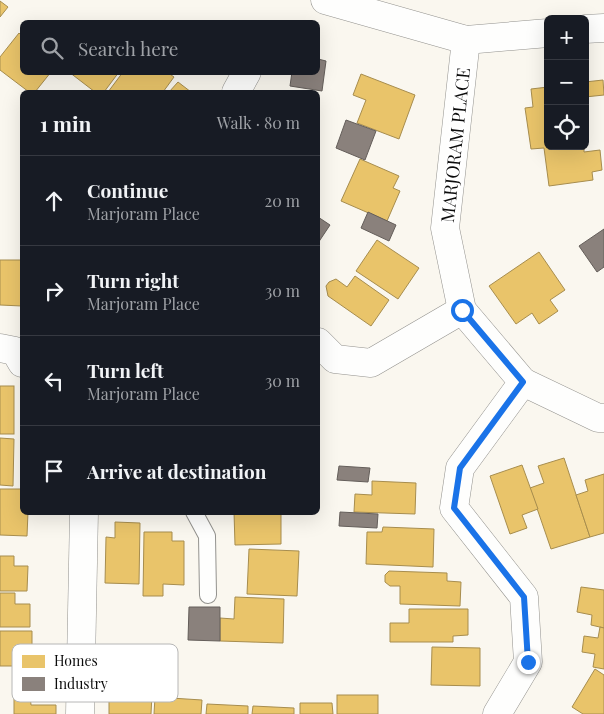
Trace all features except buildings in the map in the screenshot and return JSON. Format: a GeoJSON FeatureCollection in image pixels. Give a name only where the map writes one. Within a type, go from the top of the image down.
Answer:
{"type":"FeatureCollection","features":[{"type":"Feature","properties":{"kind":"street"},"geometry":{"type":"LineString","coordinates":[[325,0],[466,40],[544,32]]}},
{"type":"Feature","properties":{"kind":"street"},"geometry":{"type":"LineString","coordinates":[[589,29],[604,28]]}},
{"type":"Feature","properties":{"kind":"street","name":"MARJORAM PLACE"},"geometry":{"type":"LineString","coordinates":[[466,40],[445,228],[462,310],[523,382],[598,418],[604,418]]}},
{"type":"Feature","properties":{"kind":"street"},"geometry":{"type":"LineString","coordinates":[[237,90],[245,75]]}},
{"type":"Feature","properties":{"kind":"street"},"geometry":{"type":"LineString","coordinates":[[320,344],[335,359],[371,364],[462,310]]}},
{"type":"Feature","properties":{"kind":"street"},"geometry":{"type":"LineString","coordinates":[[0,348],[15,352],[20,359]]}},
{"type":"Feature","properties":{"kind":"street"},"geometry":{"type":"LineString","coordinates":[[497,714],[528,662],[524,597],[454,508],[460,468],[523,382]]}},
{"type":"Feature","properties":{"kind":"street"},"geometry":{"type":"LineString","coordinates":[[81,644],[84,515]]}},
{"type":"Feature","properties":{"kind":"lane"},"geometry":{"type":"LineString","coordinates":[[196,515],[207,536],[208,595]]}},
{"type":"Feature","properties":{"kind":"route"},"geometry":{"type":"LineString","coordinates":[[462,310],[523,382],[460,468],[454,508],[524,597],[528,662]]}}]}
